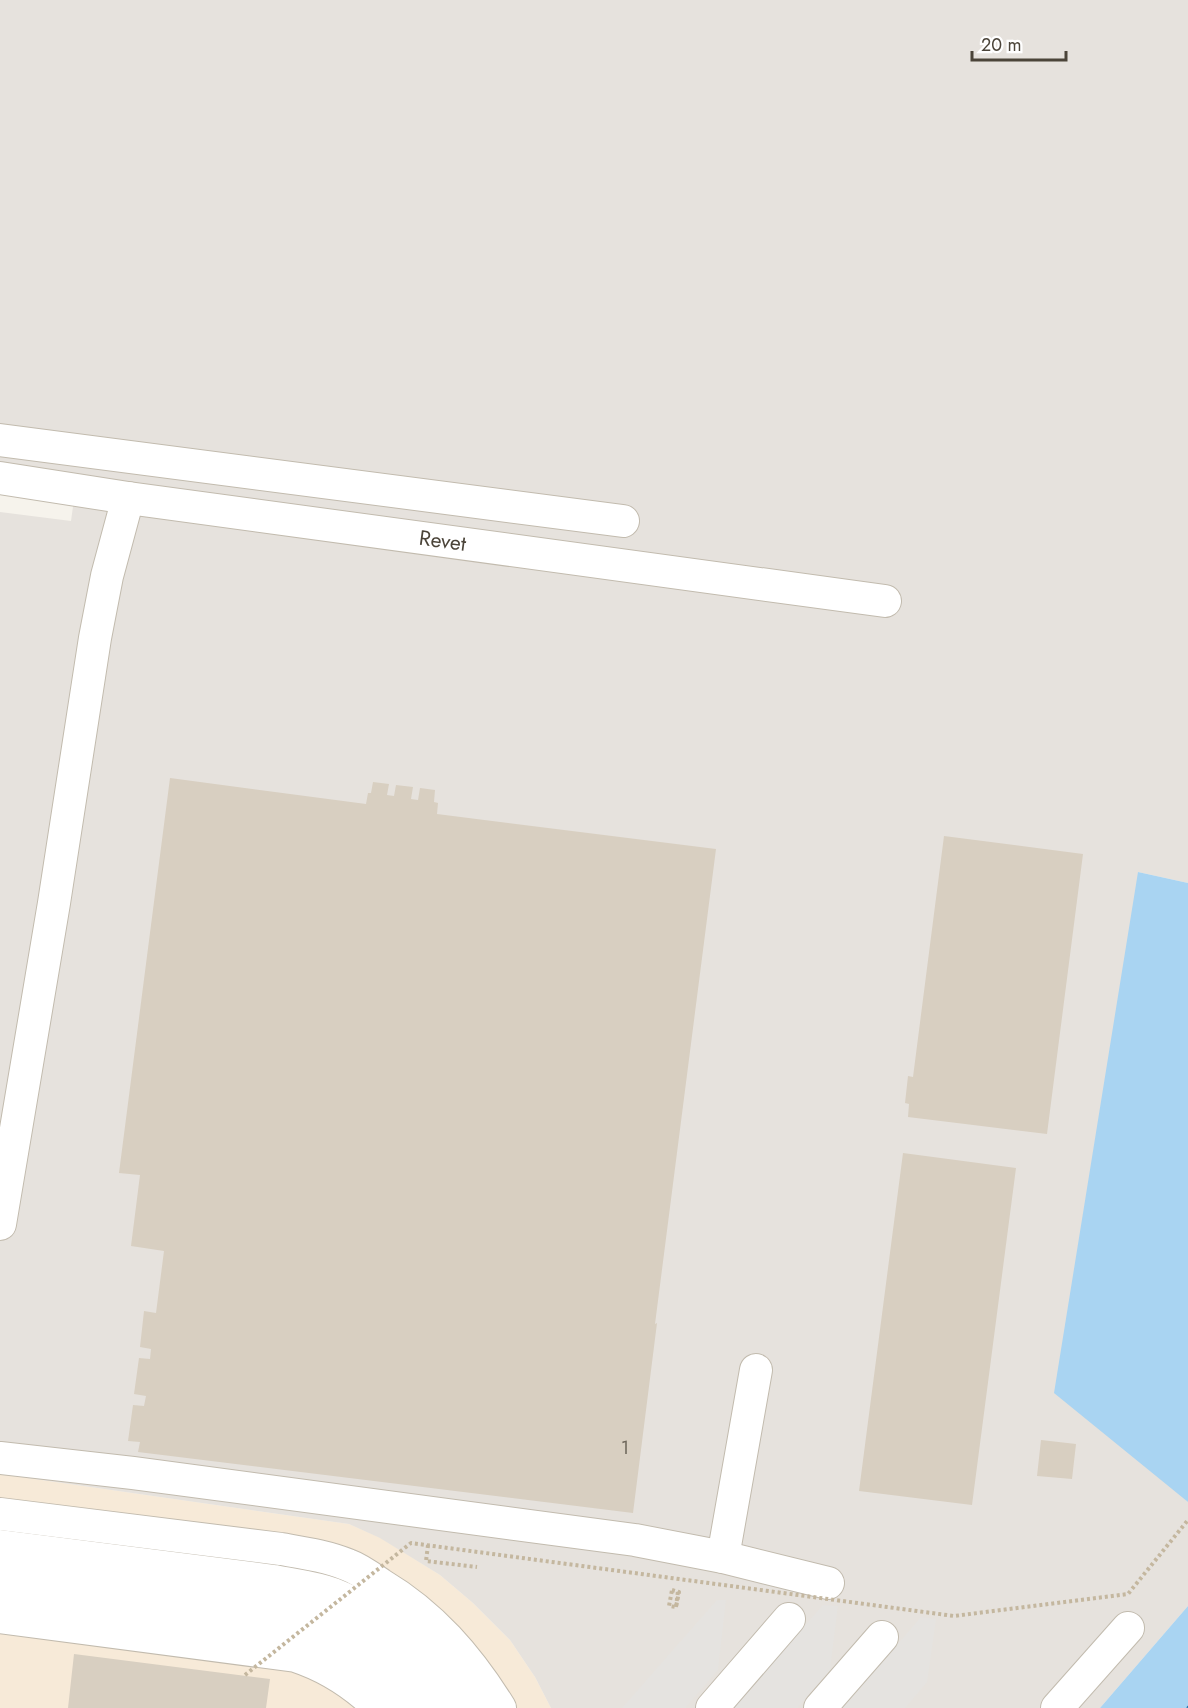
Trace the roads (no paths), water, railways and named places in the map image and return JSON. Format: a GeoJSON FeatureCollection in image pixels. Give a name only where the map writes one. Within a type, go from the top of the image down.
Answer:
{"type":"FeatureCollection","features":[{"type":"Feature","properties":{"kind":"street"},"geometry":{"type":"LineString","coordinates":[[0,440],[623,521]]}},
{"type":"Feature","properties":{"kind":"street","name":"Revet"},"geometry":{"type":"LineString","coordinates":[[0,478],[128,498],[885,601]]}},
{"type":"Feature","properties":{"kind":"street"},"geometry":{"type":"LineString","coordinates":[[0,1224],[54,903],[95,638],[107,576],[128,498]]}},
{"type":"Feature","properties":{"kind":"street"},"geometry":{"type":"LineString","coordinates":[[0,1099],[11,1070],[31,998],[54,903]]}},
{"type":"Feature","properties":{"kind":"street"},"geometry":{"type":"LineString","coordinates":[[723,1557],[756,1370]]}},
{"type":"Feature","properties":{"kind":"street"},"geometry":{"type":"LineString","coordinates":[[0,1458],[145,1474],[635,1540],[723,1557],[828,1583]]}},
{"type":"Feature","properties":{"kind":"street"},"geometry":{"type":"LineString","coordinates":[[0,1514],[281,1549],[324,1556],[351,1566],[417,1609],[441,1629],[501,1708]]}},
{"type":"Feature","properties":{"kind":"street"},"geometry":{"type":"LineString","coordinates":[[0,1534],[275,1570],[314,1576],[337,1583],[392,1613],[427,1640],[457,1671],[483,1708]]}},
{"type":"Feature","properties":{"kind":"street"},"geometry":{"type":"LineString","coordinates":[[0,1546],[274,1581],[333,1594],[385,1623],[419,1649],[448,1678],[470,1708]]}},
{"type":"Feature","properties":{"kind":"street"},"geometry":{"type":"LineString","coordinates":[[0,1558],[272,1593],[309,1599],[328,1605],[379,1632],[412,1658],[456,1708]]}},
{"type":"Feature","properties":{"kind":"street"},"geometry":{"type":"LineString","coordinates":[[0,1570],[270,1605],[315,1613],[349,1628],[372,1642],[404,1667],[441,1708]]}},
{"type":"Feature","properties":{"kind":"street"},"geometry":{"type":"LineString","coordinates":[[0,1582],[269,1616],[312,1624],[365,1652],[396,1676],[426,1708]]}},
{"type":"Feature","properties":{"kind":"street"},"geometry":{"type":"LineString","coordinates":[[0,1594],[267,1628],[316,1638],[358,1661],[388,1685],[411,1708]]}},
{"type":"Feature","properties":{"kind":"street"},"geometry":{"type":"LineString","coordinates":[[0,1606],[298,1645],[311,1649],[352,1671],[381,1693],[395,1708]]}},
{"type":"Feature","properties":{"kind":"street"},"geometry":{"type":"LineString","coordinates":[[0,1617],[296,1656],[326,1669],[379,1708]]}},
{"type":"Feature","properties":{"kind":"street"},"geometry":{"type":"LineString","coordinates":[[712,1708],[789,1619]]}},
{"type":"Feature","properties":{"kind":"street"},"geometry":{"type":"LineString","coordinates":[[1053,1707],[1128,1628]]}},
{"type":"Feature","properties":{"kind":"street"},"geometry":{"type":"LineString","coordinates":[[0,1632],[293,1670],[319,1682],[357,1708]]}},
{"type":"Feature","properties":{"kind":"street"},"geometry":{"type":"LineString","coordinates":[[820,1708],[882,1637]]}},
{"type":"Feature","properties":{"kind":"water"},"geometry":{"type":"Polygon","coordinates":[[[1138,872],[1188,883],[1188,1502],[1054,1393],[1138,872]]]}},
{"type":"Feature","properties":{"kind":"water"},"geometry":{"type":"Polygon","coordinates":[[[1188,1606],[1188,1708],[1100,1708],[1188,1606]]]}}]}
